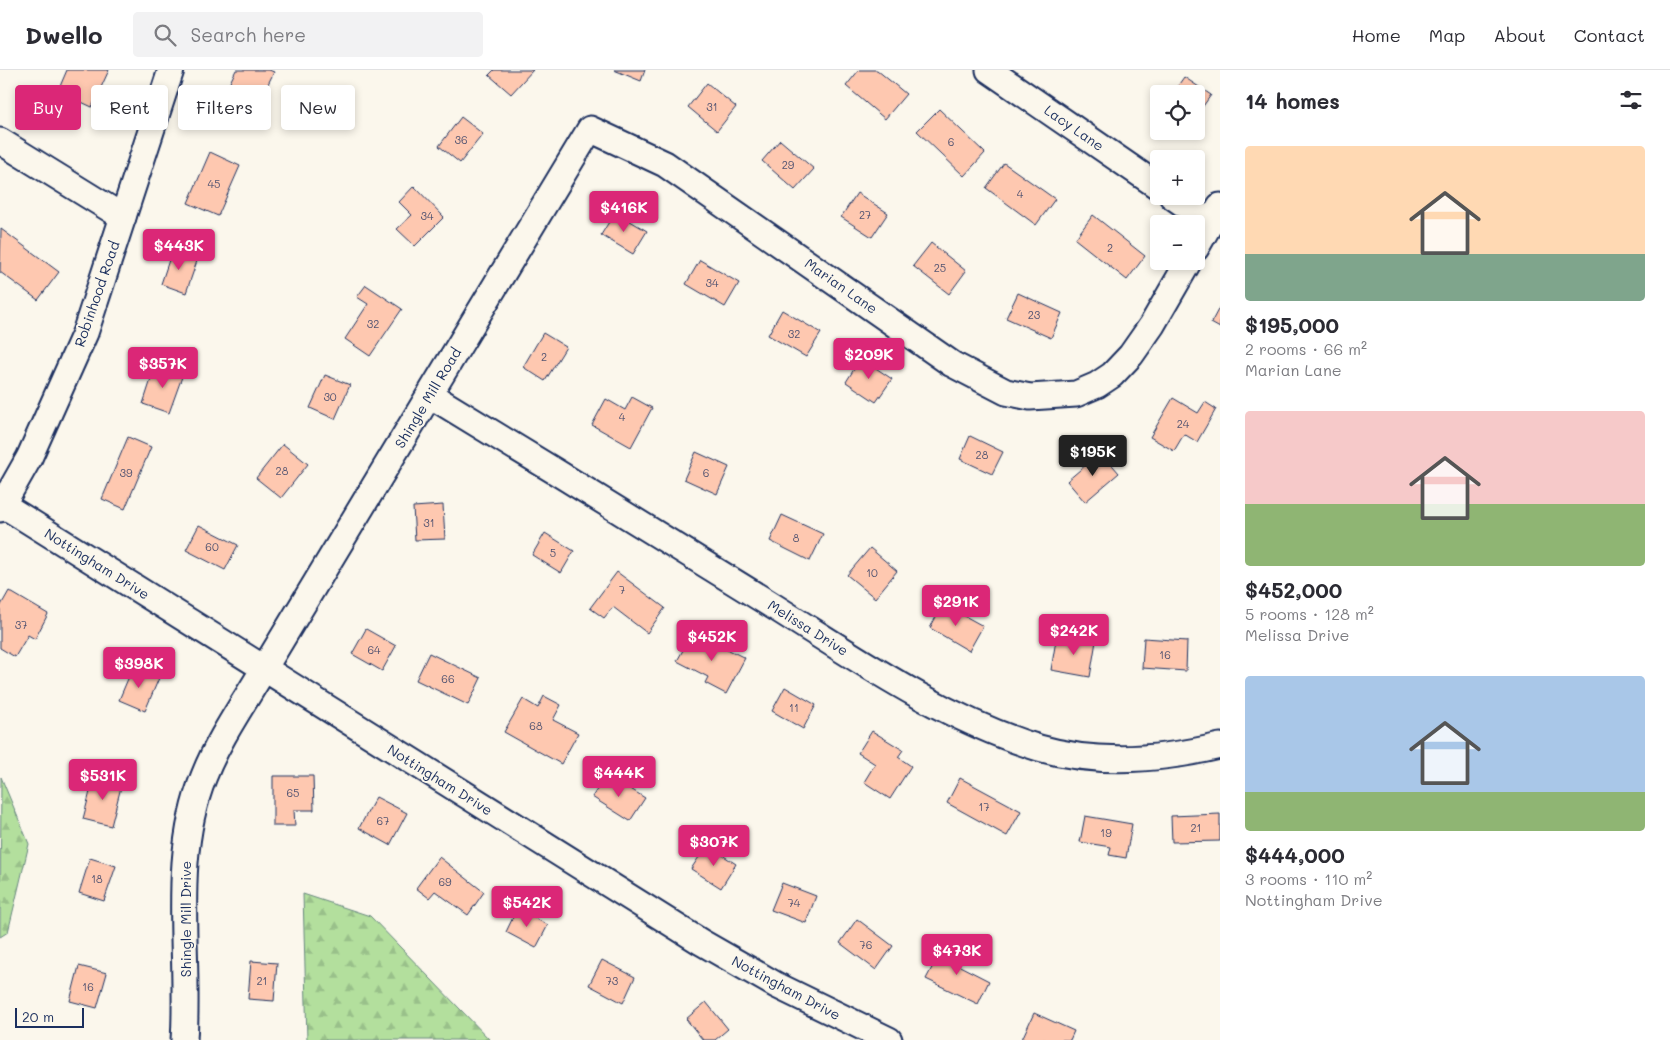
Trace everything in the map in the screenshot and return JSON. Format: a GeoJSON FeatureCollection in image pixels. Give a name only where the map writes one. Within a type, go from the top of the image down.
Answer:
{"type":"FeatureCollection","features":[{"type":"Feature","properties":{"kind":"street","name":"Robinhood Road"},"geometry":{"type":"LineString","coordinates":[[1,506],[29,458],[64,385],[104,279],[171,70]]}},
{"type":"Feature","properties":{"kind":"street","name":"Lacy Lane"},"geometry":{"type":"LineString","coordinates":[[993,71],[1150,181]]}},
{"type":"Feature","properties":{"kind":"street","name":"Marian Lane"},"geometry":{"type":"LineString","coordinates":[[590,129],[665,164],[952,364],[1006,392],[1030,397],[1076,394],[1097,385],[1112,375],[1131,355],[1152,325],[1184,270]]}},
{"type":"Feature","properties":{"kind":"street","name":"Shingle Mill Road"},"geometry":{"type":"LineString","coordinates":[[265,667],[590,129]]}},
{"type":"Feature","properties":{"kind":"street"},"geometry":{"type":"LineString","coordinates":[[0,141],[123,216]]}},
{"type":"Feature","properties":{"kind":"street"},"geometry":{"type":"LineString","coordinates":[[1194,205],[1215,214],[1205,232]]}},
{"type":"Feature","properties":{"kind":"street","name":"Melissa Drive"},"geometry":{"type":"LineString","coordinates":[[430,395],[883,675],[965,718],[1040,748],[1082,757],[1119,759],[1157,757],[1220,746]]}},
{"type":"Feature","properties":{"kind":"street","name":"Nottingham Drive"},"geometry":{"type":"LineString","coordinates":[[1,506],[265,667],[397,754],[701,942],[776,985],[889,1040]]}},
{"type":"Feature","properties":{"kind":"street","name":"Shingle Mill Drive"},"geometry":{"type":"LineString","coordinates":[[184,1040],[186,966],[183,880],[186,846],[193,810],[204,776],[222,738],[265,667]]}},
{"type":"Feature","properties":{"kind":"green space"},"geometry":{"type":"Polygon","coordinates":[[[1,777],[29,844],[8,932],[0,937],[1,777]]]}},
{"type":"Feature","properties":{"kind":"green space"},"geometry":{"type":"Polygon","coordinates":[[[303,894],[370,916],[490,1040],[307,1040],[303,894]]]}},
{"type":"Feature","properties":{"kind":"building"},"geometry":{"type":"Polygon","coordinates":[[[67,70],[109,70],[102,85],[91,85],[91,107],[81,102],[81,85],[61,85],[67,70]]]}},
{"type":"Feature","properties":{"kind":"building"},"geometry":{"type":"Polygon","coordinates":[[[236,70],[269,70],[274,72],[268,85],[229,85],[236,70]]]}},
{"type":"Feature","properties":{"kind":"building"},"geometry":{"type":"Polygon","coordinates":[[[494,70],[533,70],[511,94],[489,75],[494,70]]]}},
{"type":"Feature","properties":{"kind":"building"},"geometry":{"type":"Polygon","coordinates":[[[614,70],[645,70],[641,81],[614,70]]]}},
{"type":"Feature","properties":{"kind":"building"},"geometry":{"type":"Polygon","coordinates":[[[859,70],[877,70],[906,94],[885,119],[846,86],[859,70]]]}},
{"type":"Feature","properties":{"kind":"building"},"geometry":{"type":"Polygon","coordinates":[[[1184,77],[1196,85],[1178,85],[1184,77]]]}},
{"type":"Feature","properties":{"kind":"building"},"geometry":{"type":"Polygon","coordinates":[[[707,83],[736,107],[717,131],[688,107],[707,83]]]}},
{"type":"Feature","properties":{"kind":"building"},"geometry":{"type":"Polygon","coordinates":[[[1205,91],[1211,95],[1205,103],[1205,91]]]}},
{"type":"Feature","properties":{"kind":"building"},"geometry":{"type":"Polygon","coordinates":[[[939,109],[985,153],[964,176],[917,131],[939,109]]]}},
{"type":"Feature","properties":{"kind":"building"},"geometry":{"type":"Polygon","coordinates":[[[461,117],[483,134],[460,163],[439,146],[461,117]]]}},
{"type":"Feature","properties":{"kind":"building"},"geometry":{"type":"Polygon","coordinates":[[[780,140],[814,169],[795,190],[762,161],[780,140]]]}},
{"type":"Feature","properties":{"kind":"building"},"geometry":{"type":"Polygon","coordinates":[[[210,152],[240,166],[218,216],[188,203],[210,152]]]}},
{"type":"Feature","properties":{"kind":"building"},"geometry":{"type":"Polygon","coordinates":[[[1004,163],[1055,199],[1036,225],[986,188],[1004,163]]]}},
{"type":"Feature","properties":{"kind":"building"},"geometry":{"type":"Polygon","coordinates":[[[414,186],[444,217],[415,246],[397,229],[412,215],[399,202],[414,186]]]}},
{"type":"Feature","properties":{"kind":"building"},"geometry":{"type":"Polygon","coordinates":[[[857,193],[888,213],[872,237],[841,217],[857,193]]]}},
{"type":"Feature","properties":{"kind":"building"},"geometry":{"type":"Polygon","coordinates":[[[615,212],[647,231],[633,254],[601,235],[615,212]]]}},
{"type":"Feature","properties":{"kind":"building"},"geometry":{"type":"Polygon","coordinates":[[[1093,215],[1145,256],[1127,280],[1075,239],[1093,215]]]}},
{"type":"Feature","properties":{"kind":"building"},"geometry":{"type":"Polygon","coordinates":[[[1,229],[59,272],[38,300],[0,272],[1,229]]]}},
{"type":"Feature","properties":{"kind":"building"},"geometry":{"type":"Polygon","coordinates":[[[931,243],[966,271],[949,294],[913,266],[931,243]]]}},
{"type":"Feature","properties":{"kind":"building"},"geometry":{"type":"Polygon","coordinates":[[[173,248],[198,258],[186,293],[161,284],[173,248]]]}},
{"type":"Feature","properties":{"kind":"building"},"geometry":{"type":"Polygon","coordinates":[[[700,260],[739,283],[725,307],[686,284],[700,260]]]}},
{"type":"Feature","properties":{"kind":"building"},"geometry":{"type":"Polygon","coordinates":[[[366,285],[402,309],[370,356],[345,339],[368,304],[357,297],[366,285]]]}},
{"type":"Feature","properties":{"kind":"building"},"geometry":{"type":"Polygon","coordinates":[[[1018,293],[1062,313],[1051,338],[1006,318],[1018,293]]]}},
{"type":"Feature","properties":{"kind":"building"},"geometry":{"type":"Polygon","coordinates":[[[1220,306],[1220,328],[1211,323],[1220,306]]]}},
{"type":"Feature","properties":{"kind":"building"},"geometry":{"type":"Polygon","coordinates":[[[782,310],[821,333],[806,357],[768,335],[782,310]]]}},
{"type":"Feature","properties":{"kind":"building"},"geometry":{"type":"Polygon","coordinates":[[[543,333],[566,347],[545,381],[523,367],[543,333]]]}},
{"type":"Feature","properties":{"kind":"building"},"geometry":{"type":"Polygon","coordinates":[[[861,358],[892,379],[876,402],[846,382],[861,358]]]}},
{"type":"Feature","properties":{"kind":"building"},"geometry":{"type":"Polygon","coordinates":[[[156,364],[183,374],[169,413],[143,404],[156,364]]]}},
{"type":"Feature","properties":{"kind":"building"},"geometry":{"type":"Polygon","coordinates":[[[325,375],[350,385],[335,419],[310,408],[325,375]]]}},
{"type":"Feature","properties":{"kind":"building"},"geometry":{"type":"Polygon","coordinates":[[[632,397],[652,408],[631,447],[592,425],[606,399],[625,410],[632,397]]]}},
{"type":"Feature","properties":{"kind":"building"},"geometry":{"type":"Polygon","coordinates":[[[1173,398],[1198,413],[1205,402],[1216,409],[1197,442],[1184,434],[1174,451],[1150,437],[1173,398]]]}},
{"type":"Feature","properties":{"kind":"building"},"geometry":{"type":"Polygon","coordinates":[[[970,436],[1003,452],[992,474],[960,459],[970,436]]]}},
{"type":"Feature","properties":{"kind":"building"},"geometry":{"type":"Polygon","coordinates":[[[128,437],[151,447],[125,509],[102,499],[128,437]]]}},
{"type":"Feature","properties":{"kind":"building"},"geometry":{"type":"Polygon","coordinates":[[[283,444],[308,464],[281,498],[256,478],[283,444]]]}},
{"type":"Feature","properties":{"kind":"building"},"geometry":{"type":"Polygon","coordinates":[[[696,452],[729,467],[717,494],[684,479],[696,452]]]}},
{"type":"Feature","properties":{"kind":"building"},"geometry":{"type":"Polygon","coordinates":[[[1101,452],[1119,473],[1085,502],[1067,481],[1101,452]]]}},
{"type":"Feature","properties":{"kind":"building"},"geometry":{"type":"Polygon","coordinates":[[[443,505],[445,539],[415,540],[413,507],[443,505]]]}},
{"type":"Feature","properties":{"kind":"building"},"geometry":{"type":"Polygon","coordinates":[[[782,515],[823,534],[810,561],[770,541],[782,515]]]}},
{"type":"Feature","properties":{"kind":"building"},"geometry":{"type":"Polygon","coordinates":[[[199,525],[238,545],[225,570],[186,550],[199,525]]]}},
{"type":"Feature","properties":{"kind":"building"},"geometry":{"type":"Polygon","coordinates":[[[545,533],[574,551],[561,573],[532,555],[545,533]]]}},
{"type":"Feature","properties":{"kind":"building"},"geometry":{"type":"Polygon","coordinates":[[[870,548],[897,571],[875,598],[847,575],[870,548]]]}},
{"type":"Feature","properties":{"kind":"building"},"geometry":{"type":"Polygon","coordinates":[[[617,572],[665,608],[647,633],[613,607],[604,618],[590,608],[617,572]]]}},
{"type":"Feature","properties":{"kind":"building"},"geometry":{"type":"Polygon","coordinates":[[[9,591],[48,614],[35,639],[28,635],[15,657],[0,648],[0,607],[9,591]]]}},
{"type":"Feature","properties":{"kind":"building"},"geometry":{"type":"Polygon","coordinates":[[[943,604],[983,626],[969,651],[930,628],[943,604]]]}},
{"type":"Feature","properties":{"kind":"building"},"geometry":{"type":"Polygon","coordinates":[[[366,629],[396,646],[382,671],[352,654],[366,629]]]}},
{"type":"Feature","properties":{"kind":"building"},"geometry":{"type":"Polygon","coordinates":[[[693,632],[745,658],[726,694],[705,683],[708,677],[677,661],[693,632]]]}},
{"type":"Feature","properties":{"kind":"building"},"geometry":{"type":"Polygon","coordinates":[[[1057,634],[1096,641],[1090,677],[1051,670],[1057,634]]]}},
{"type":"Feature","properties":{"kind":"building"},"geometry":{"type":"Polygon","coordinates":[[[1144,638],[1187,641],[1186,671],[1142,668],[1144,638]]]}},
{"type":"Feature","properties":{"kind":"building"},"geometry":{"type":"Polygon","coordinates":[[[429,653],[481,678],[468,705],[416,680],[429,653]]]}},
{"type":"Feature","properties":{"kind":"building"},"geometry":{"type":"Polygon","coordinates":[[[133,667],[159,678],[145,711],[119,700],[133,667]]]}},
{"type":"Feature","properties":{"kind":"building"},"geometry":{"type":"Polygon","coordinates":[[[785,687],[816,705],[803,729],[772,711],[785,687]]]}},
{"type":"Feature","properties":{"kind":"building"},"geometry":{"type":"Polygon","coordinates":[[[544,696],[561,705],[553,720],[578,733],[561,764],[504,732],[523,699],[538,708],[544,696]]]}},
{"type":"Feature","properties":{"kind":"building"},"geometry":{"type":"Polygon","coordinates":[[[872,731],[903,750],[898,757],[911,766],[890,799],[864,782],[875,764],[858,753],[872,731]]]}},
{"type":"Feature","properties":{"kind":"building"},"geometry":{"type":"Polygon","coordinates":[[[607,774],[645,798],[630,821],[592,797],[607,774]]]}},
{"type":"Feature","properties":{"kind":"building"},"geometry":{"type":"Polygon","coordinates":[[[94,776],[122,783],[111,826],[83,819],[94,776]]]}},
{"type":"Feature","properties":{"kind":"building"},"geometry":{"type":"Polygon","coordinates":[[[273,776],[313,776],[314,810],[294,810],[295,826],[273,826],[273,776]]]}},
{"type":"Feature","properties":{"kind":"building"},"geometry":{"type":"Polygon","coordinates":[[[960,778],[1021,811],[1007,836],[947,803],[960,778]]]}},
{"type":"Feature","properties":{"kind":"building"},"geometry":{"type":"Polygon","coordinates":[[[376,797],[407,813],[390,845],[359,828],[376,797]]]}},
{"type":"Feature","properties":{"kind":"building"},"geometry":{"type":"Polygon","coordinates":[[[1220,814],[1220,841],[1172,842],[1171,816],[1220,814]]]}},
{"type":"Feature","properties":{"kind":"building"},"geometry":{"type":"Polygon","coordinates":[[[1085,816],[1132,824],[1126,858],[1109,855],[1111,847],[1080,842],[1085,816]]]}},
{"type":"Feature","properties":{"kind":"building"},"geometry":{"type":"Polygon","coordinates":[[[707,845],[736,864],[721,888],[691,869],[707,845]]]}},
{"type":"Feature","properties":{"kind":"building"},"geometry":{"type":"Polygon","coordinates":[[[439,857],[484,892],[468,915],[435,891],[429,898],[416,888],[439,857]]]}},
{"type":"Feature","properties":{"kind":"building"},"geometry":{"type":"Polygon","coordinates":[[[90,858],[116,866],[104,901],[79,893],[90,858]]]}},
{"type":"Feature","properties":{"kind":"building"},"geometry":{"type":"Polygon","coordinates":[[[782,883],[816,896],[806,923],[771,910],[782,883]]]}},
{"type":"Feature","properties":{"kind":"building"},"geometry":{"type":"Polygon","coordinates":[[[517,909],[548,925],[536,948],[506,932],[517,909]]]}},
{"type":"Feature","properties":{"kind":"building"},"geometry":{"type":"Polygon","coordinates":[[[857,919],[893,946],[876,970],[840,943],[857,919]]]}},
{"type":"Feature","properties":{"kind":"building"},"geometry":{"type":"Polygon","coordinates":[[[945,943],[958,950],[952,962],[989,981],[978,1004],[926,979],[945,943]]]}},
{"type":"Feature","properties":{"kind":"building"},"geometry":{"type":"Polygon","coordinates":[[[602,960],[635,977],[623,1003],[589,985],[602,960]]]}},
{"type":"Feature","properties":{"kind":"building"},"geometry":{"type":"Polygon","coordinates":[[[251,961],[277,963],[274,1001],[248,999],[251,961]]]}},
{"type":"Feature","properties":{"kind":"building"},"geometry":{"type":"Polygon","coordinates":[[[79,966],[107,973],[97,1008],[70,1001],[79,966]]]}},
{"type":"Feature","properties":{"kind":"building"},"geometry":{"type":"Polygon","coordinates":[[[706,1002],[728,1029],[715,1040],[703,1040],[686,1019],[706,1002]]]}},
{"type":"Feature","properties":{"kind":"building"},"geometry":{"type":"Polygon","coordinates":[[[1034,1013],[1074,1031],[1070,1040],[1022,1039],[1034,1013]]]}}]}
